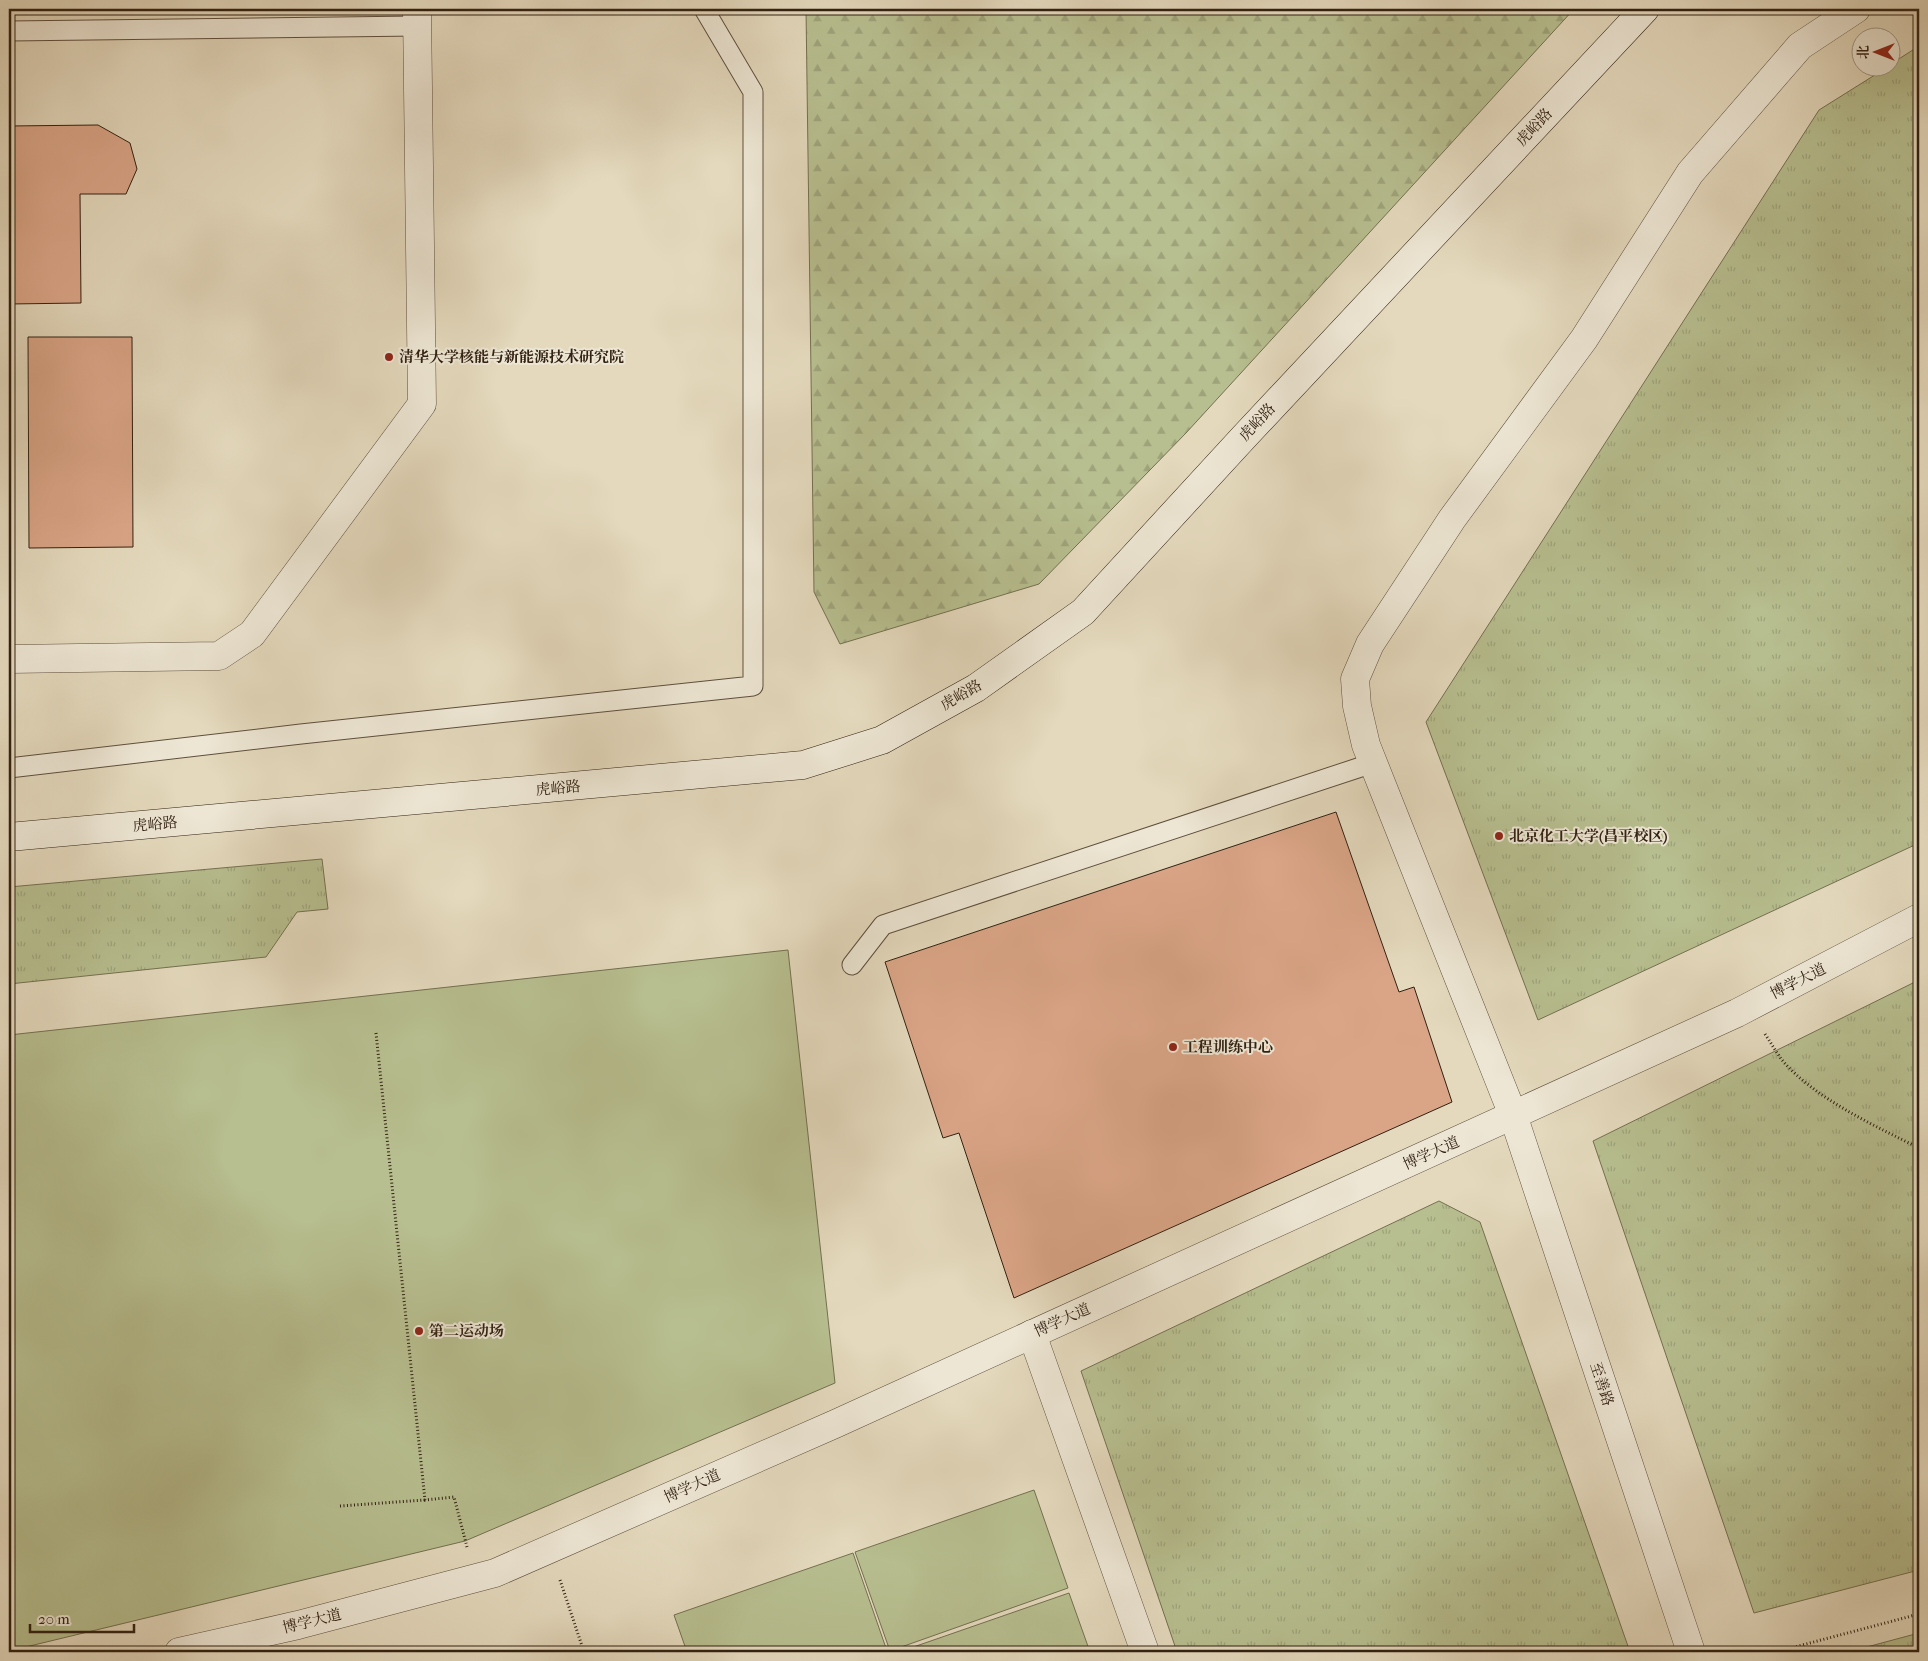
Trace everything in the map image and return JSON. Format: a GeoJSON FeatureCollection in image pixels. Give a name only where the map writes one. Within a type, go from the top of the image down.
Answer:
{"type":"FeatureCollection","features":[{"type":"Feature","properties":{"kind":"street","name":"虎峪路"},"geometry":{"type":"LineString","coordinates":[[9,837],[803,765],[882,740],[976,688],[1082,612],[1645,9]]}},
{"type":"Feature","properties":{"kind":"street","name":"至善路"},"geometry":{"type":"LineString","coordinates":[[1691,1652],[1513,1115],[1366,745],[1357,706],[1355,680],[1370,644],[1452,519],[1584,339],[1690,173],[1800,46],[1856,9]]}},
{"type":"Feature","properties":{"kind":"street"},"geometry":{"type":"LineString","coordinates":[[9,659],[219,656],[252,634],[422,404],[418,17]]}},
{"type":"Feature","properties":{"kind":"street","name":"博学大道"},"geometry":{"type":"LineString","coordinates":[[178,1652],[298,1625],[495,1573],[834,1424],[1513,1115],[1757,1002],[1919,918]]}},
{"type":"Feature","properties":{"kind":"street"},"geometry":{"type":"LineString","coordinates":[[1032,1334],[1145,1652]]}},
{"type":"Feature","properties":{"kind":"lane"},"geometry":{"type":"LineString","coordinates":[[9,768],[310,733],[753,686],[753,92],[704,9]]}},
{"type":"Feature","properties":{"kind":"lane"},"geometry":{"type":"LineString","coordinates":[[9,31],[418,17]]}},
{"type":"Feature","properties":{"kind":"lane"},"geometry":{"type":"LineString","coordinates":[[852,965],[883,925],[1373,762]]}},
{"type":"Feature","properties":{"kind":"path"},"geometry":{"type":"LineString","coordinates":[[1757,1002],[1762,1029],[1783,1060],[1804,1080],[1855,1116],[1919,1148]]}},
{"type":"Feature","properties":{"kind":"path"},"geometry":{"type":"LineString","coordinates":[[376,1033],[425,1500]]}},
{"type":"Feature","properties":{"kind":"path"},"geometry":{"type":"LineString","coordinates":[[340,1506],[454,1497],[469,1553]]}},
{"type":"Feature","properties":{"kind":"path"},"geometry":{"type":"LineString","coordinates":[[550,1548],[584,1652]]}},
{"type":"Feature","properties":{"kind":"path"},"geometry":{"type":"LineString","coordinates":[[1776,1652],[1919,1614]]}},
{"type":"Feature","properties":{"kind":"green space"},"geometry":{"type":"Polygon","coordinates":[[[806,9],[1574,9],[1186,433],[1039,584],[840,644],[814,592],[806,9]]]}},
{"type":"Feature","properties":{"kind":"green space"},"geometry":{"type":"Polygon","coordinates":[[[1919,46],[1919,843],[1538,1020],[1426,722],[1819,110],[1870,78],[1900,78],[1900,58],[1919,46]]]}},
{"type":"Feature","properties":{"kind":"green space"},"geometry":{"type":"Polygon","coordinates":[[[322,859],[328,909],[297,912],[266,957],[9,984],[9,887],[322,859]]]}},
{"type":"Feature","properties":{"kind":"green space","name":"第二运动场"},"geometry":{"type":"Polygon","coordinates":[[[788,950],[835,1383],[465,1541],[9,1651],[9,1035],[788,950]]]}},
{"type":"Feature","properties":{"kind":"green space"},"geometry":{"type":"Polygon","coordinates":[[[1919,980],[1919,1570],[1754,1613],[1593,1141],[1919,980]]]}},
{"type":"Feature","properties":{"kind":"green space"},"geometry":{"type":"Polygon","coordinates":[[[1439,1201],[1480,1222],[1630,1652],[1177,1652],[1081,1371],[1439,1201]]]}},
{"type":"Feature","properties":{"kind":"green space"},"geometry":{"type":"Polygon","coordinates":[[[1034,1490],[1068,1588],[890,1651],[855,1552],[1034,1490]]]}},
{"type":"Feature","properties":{"kind":"green space"},"geometry":{"type":"Polygon","coordinates":[[[853,1553],[887,1651],[687,1652],[674,1615],[853,1553]]]}},
{"type":"Feature","properties":{"kind":"green space"},"geometry":{"type":"Polygon","coordinates":[[[1069,1593],[1090,1652],[899,1652],[1069,1593]]]}},
{"type":"Feature","properties":{"kind":"green space"},"geometry":{"type":"Polygon","coordinates":[[[1919,1633],[1919,1652],[1848,1652],[1919,1633]]]}},
{"type":"Feature","properties":{"kind":"building"},"geometry":{"type":"Polygon","coordinates":[[[98,125],[130,143],[137,169],[126,194],[80,194],[81,303],[9,304],[9,126],[98,125]]]}},
{"type":"Feature","properties":{"kind":"building"},"geometry":{"type":"Polygon","coordinates":[[[28,337],[132,337],[133,547],[29,548],[28,337]]]}},
{"type":"Feature","properties":{"kind":"building","name":"工程训练中心"},"geometry":{"type":"Polygon","coordinates":[[[1336,812],[1399,992],[1414,987],[1452,1102],[1014,1298],[959,1133],[943,1138],[885,962],[1336,812]]]}},
{"type":"Feature","properties":{"kind":"place","name":"清华大学核能与新能源技术研究院"},"geometry":{"type":"Point","coordinates":[389,357]}},
{"type":"Feature","properties":{"kind":"place","name":"北京化工大学(昌平校区)"},"geometry":{"type":"Point","coordinates":[1499,836]}},
{"type":"Feature","properties":{"kind":"place","name":"工程训练中心"},"geometry":{"type":"Point","coordinates":[1173,1047]}},
{"type":"Feature","properties":{"kind":"place","name":"第二运动场"},"geometry":{"type":"Point","coordinates":[419,1331]}}]}
